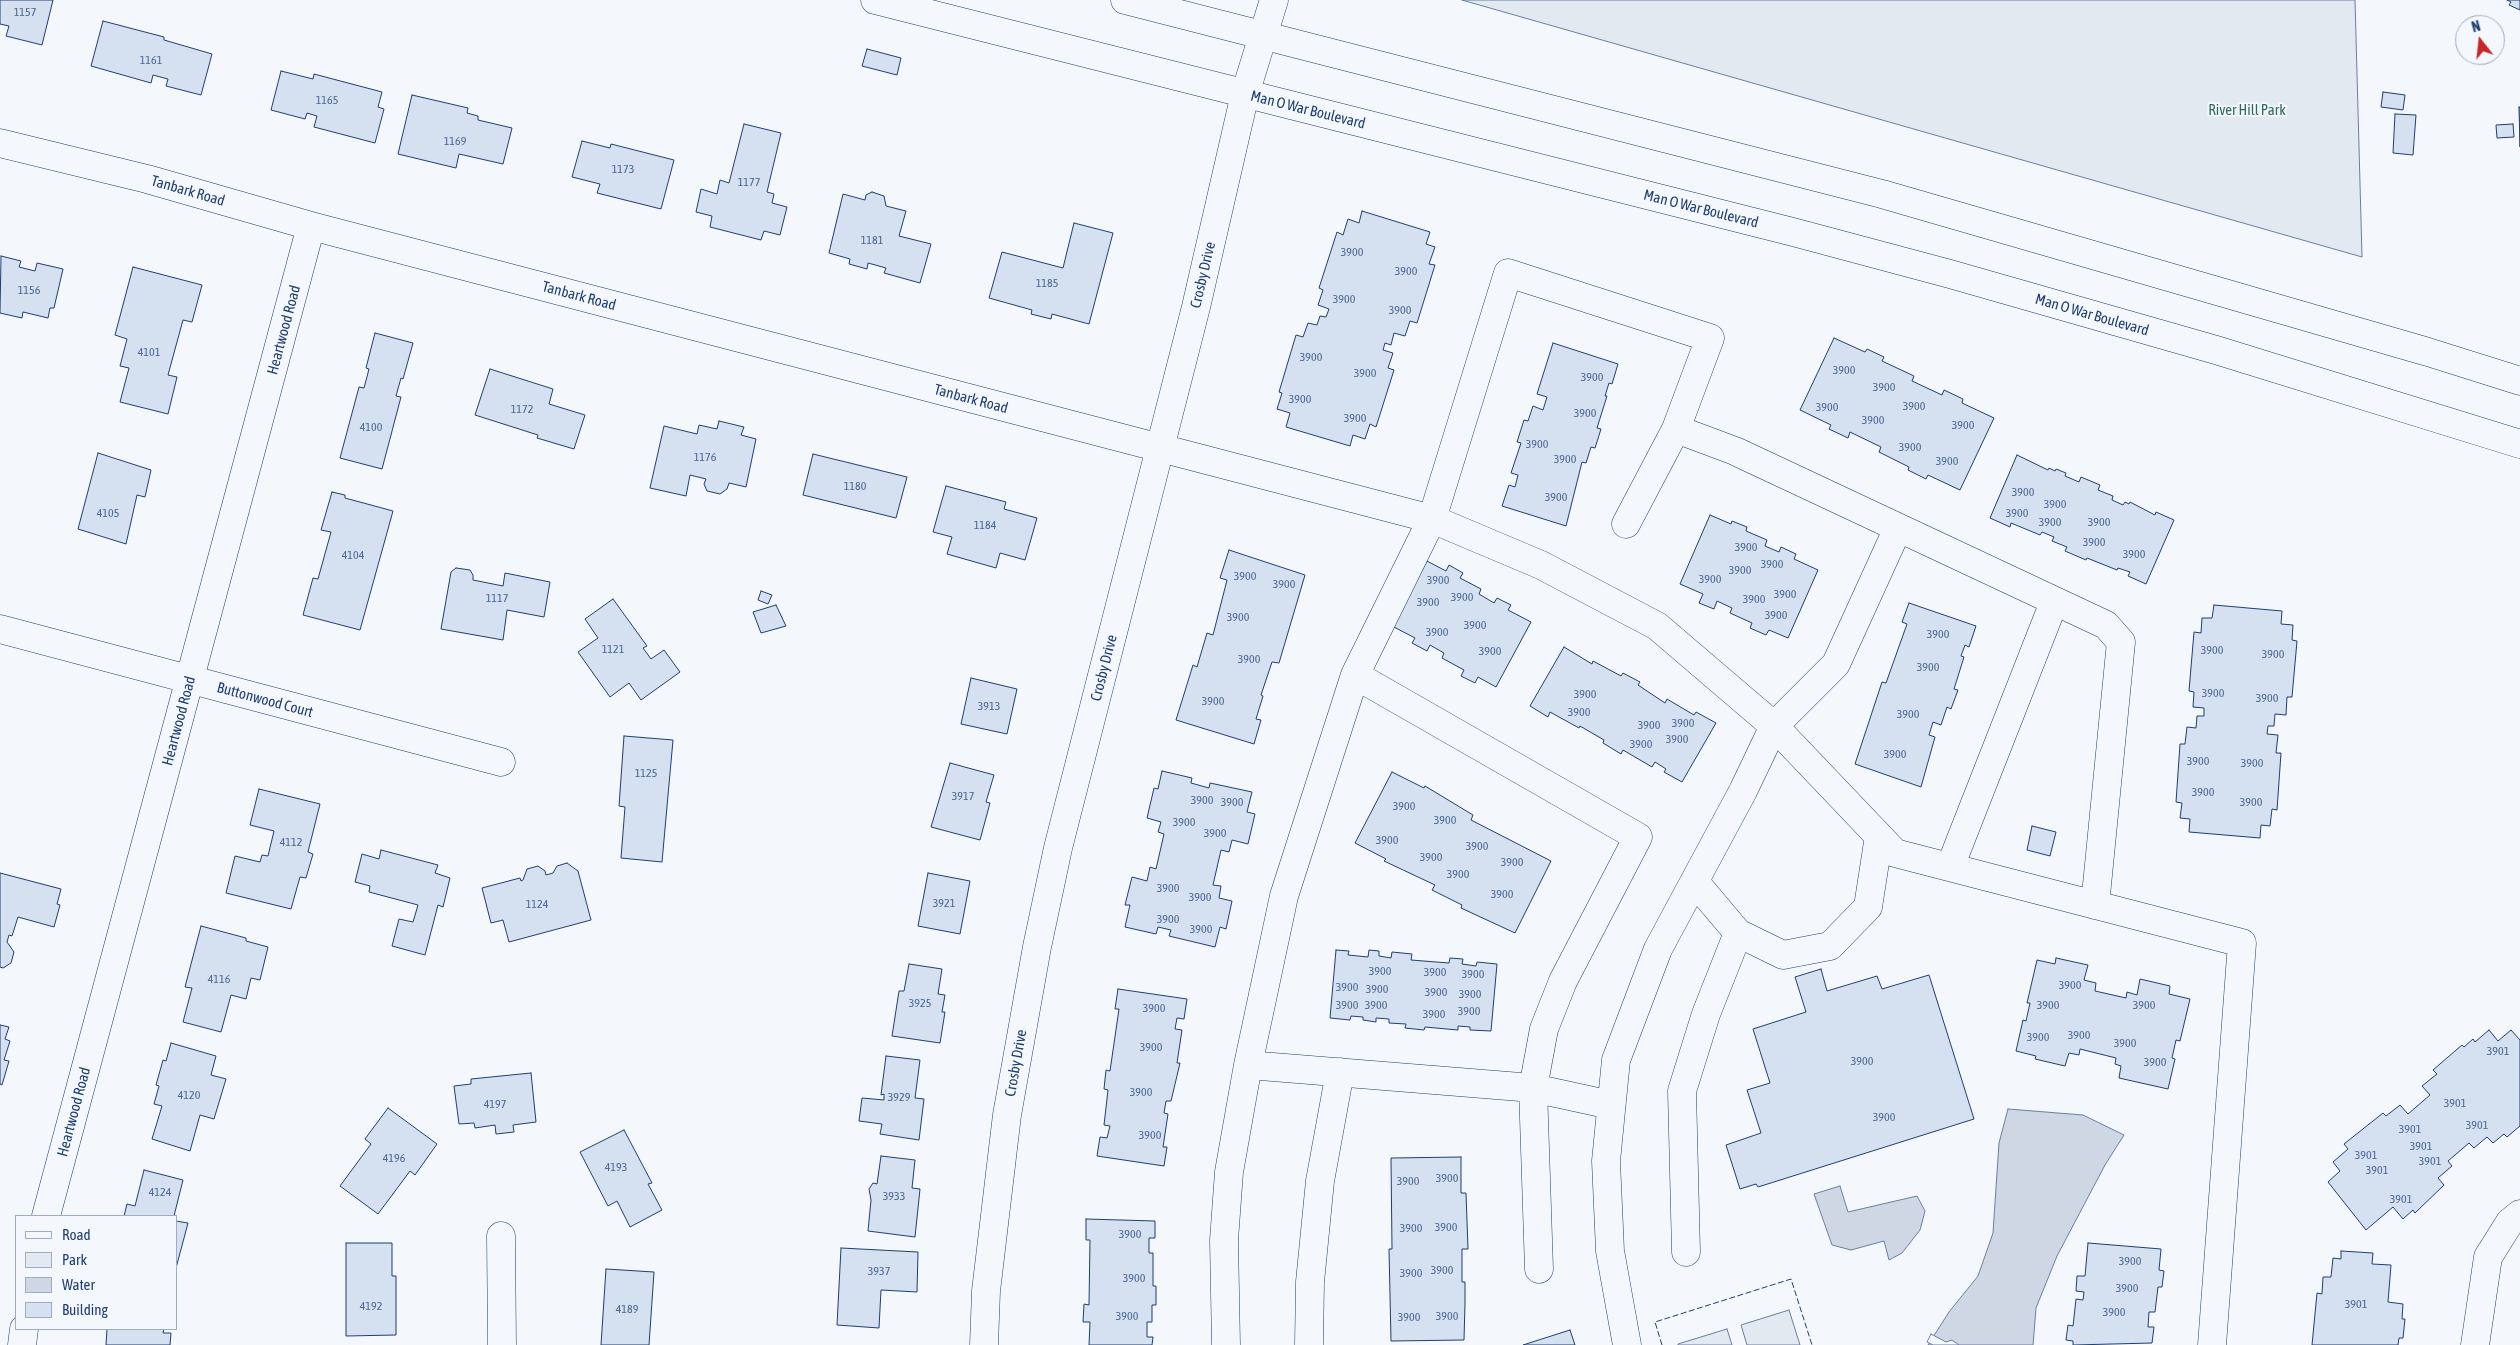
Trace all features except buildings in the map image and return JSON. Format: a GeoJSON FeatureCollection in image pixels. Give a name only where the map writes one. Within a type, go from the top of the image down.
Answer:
{"type":"FeatureCollection","features":[{"type":"Feature","properties":{"kind":"street","name":"Man O War Boulevard"},"geometry":{"type":"LineString","coordinates":[[875,0],[1950,274],[2216,350],[2520,444]]}},
{"type":"Feature","properties":{"kind":"street"},"geometry":{"type":"LineString","coordinates":[[1125,0],[1882,194],[2428,352],[2520,381]]}},
{"type":"Feature","properties":{"kind":"street","name":"Crosby Drive"},"geometry":{"type":"LineString","coordinates":[[984,1345],[986,1291],[1006,1115],[1037,947],[1058,848],[1196,306],[1245,94],[1265,35],[1274,0]]}},
{"type":"Feature","properties":{"kind":"street","name":"Tanbark Road"},"geometry":{"type":"LineString","coordinates":[[0,143],[147,179],[312,226],[1432,518],[1541,565],[1657,626],[1774,726],[1895,853],[2242,943],[2212,1345]]}},
{"type":"Feature","properties":{"kind":"street","name":"Heartwood Road"},"geometry":{"type":"LineString","coordinates":[[46,1215],[312,226]]}},
{"type":"Feature","properties":{"kind":"street"},"geometry":{"type":"LineString","coordinates":[[1226,1345],[1224,1240],[1229,1172],[1248,1065],[1284,896],[1355,675],[1432,518],[1508,273],[1710,338],[1676,429],[1626,524]]}},
{"type":"Feature","properties":{"kind":"street"},"geometry":{"type":"LineString","coordinates":[[1676,429],[1735,450],[2106,625],[2121,642],[2095,905]]}},
{"type":"Feature","properties":{"kind":"street"},"geometry":{"type":"LineString","coordinates":[[1627,1345],[1610,1251],[1606,1161],[1616,1060],[1658,949],[1696,882],[1774,726],[1836,664],[1898,528]]}},
{"type":"Feature","properties":{"kind":"street"},"geometry":{"type":"LineString","coordinates":[[1950,867],[2054,602]]}},
{"type":"Feature","properties":{"kind":"street","name":"Buttonwood Court"},"geometry":{"type":"LineString","coordinates":[[0,629],[501,762]]}},
{"type":"Feature","properties":{"kind":"street"},"geometry":{"type":"LineString","coordinates":[[1355,675],[1638,837],[1563,981],[1544,1029],[1533,1088],[1539,1269]]}},
{"type":"Feature","properties":{"kind":"street"},"geometry":{"type":"LineString","coordinates":[[1696,882],[1738,933],[1783,955],[1830,946],[1868,907],[1878,836]]}},
{"type":"Feature","properties":{"kind":"street"},"geometry":{"type":"LineString","coordinates":[[1686,1252],[1682,1091],[1706,1014],[1738,933]]}},
{"type":"Feature","properties":{"kind":"street"},"geometry":{"type":"LineString","coordinates":[[1248,1065],[1533,1088],[1611,1105]]}},
{"type":"Feature","properties":{"kind":"street"},"geometry":{"type":"LineString","coordinates":[[1309,1345],[1310,1282],[1320,1181],[1340,1072]]}},
{"type":"Feature","properties":{"kind":"street"},"geometry":{"type":"LineString","coordinates":[[2475,1345],[2488,1257],[2510,1222],[2520,1214]]}},
{"type":"Feature","properties":{"kind":"street"},"geometry":{"type":"LineString","coordinates":[[502,1236],[502,1345]]}},
{"type":"Feature","properties":{"kind":"street"},"geometry":{"type":"LineString","coordinates":[[22,1345],[24,1330]]}},
{"type":"Feature","properties":{"kind":"green space","name":"River Hill Park"},"geometry":{"type":"Polygon","coordinates":[[[1462,0],[2355,0],[2362,257],[1462,0]]]}},
{"type":"Feature","properties":{"kind":"green space"},"geometry":{"type":"Polygon","coordinates":[[[1789,1310],[1800,1345],[1747,1345],[1741,1325],[1789,1310]]]}},
{"type":"Feature","properties":{"kind":"green space"},"geometry":{"type":"Polygon","coordinates":[[[1727,1329],[1732,1345],[1678,1345],[1678,1344],[1727,1329]]]}},
{"type":"Feature","properties":{"kind":"water"},"geometry":{"type":"Polygon","coordinates":[[[2008,1109],[2083,1115],[2124,1135],[2105,1165],[2057,1256],[2036,1308],[2033,1345],[1928,1345],[1949,1312],[1978,1276],[1993,1233],[1999,1143],[2008,1109]]]}},
{"type":"Feature","properties":{"kind":"water"},"geometry":{"type":"Polygon","coordinates":[[[1840,1186],[1848,1212],[1917,1196],[1925,1211],[1920,1230],[1902,1253],[1889,1260],[1884,1241],[1851,1250],[1832,1245],[1814,1194],[1840,1186]]]}},
{"type":"Feature","properties":{"kind":"pier"},"geometry":{"type":"Polygon","coordinates":[[[1931,1334],[1946,1342],[1952,1340],[1959,1345],[1933,1345],[1927,1342],[1931,1334]]]}},
{"type":"Feature","properties":{"kind":"fence"},"geometry":{"type":"LineString","coordinates":[[1662,1345],[1655,1322],[1791,1279],[1812,1345]]}}]}
